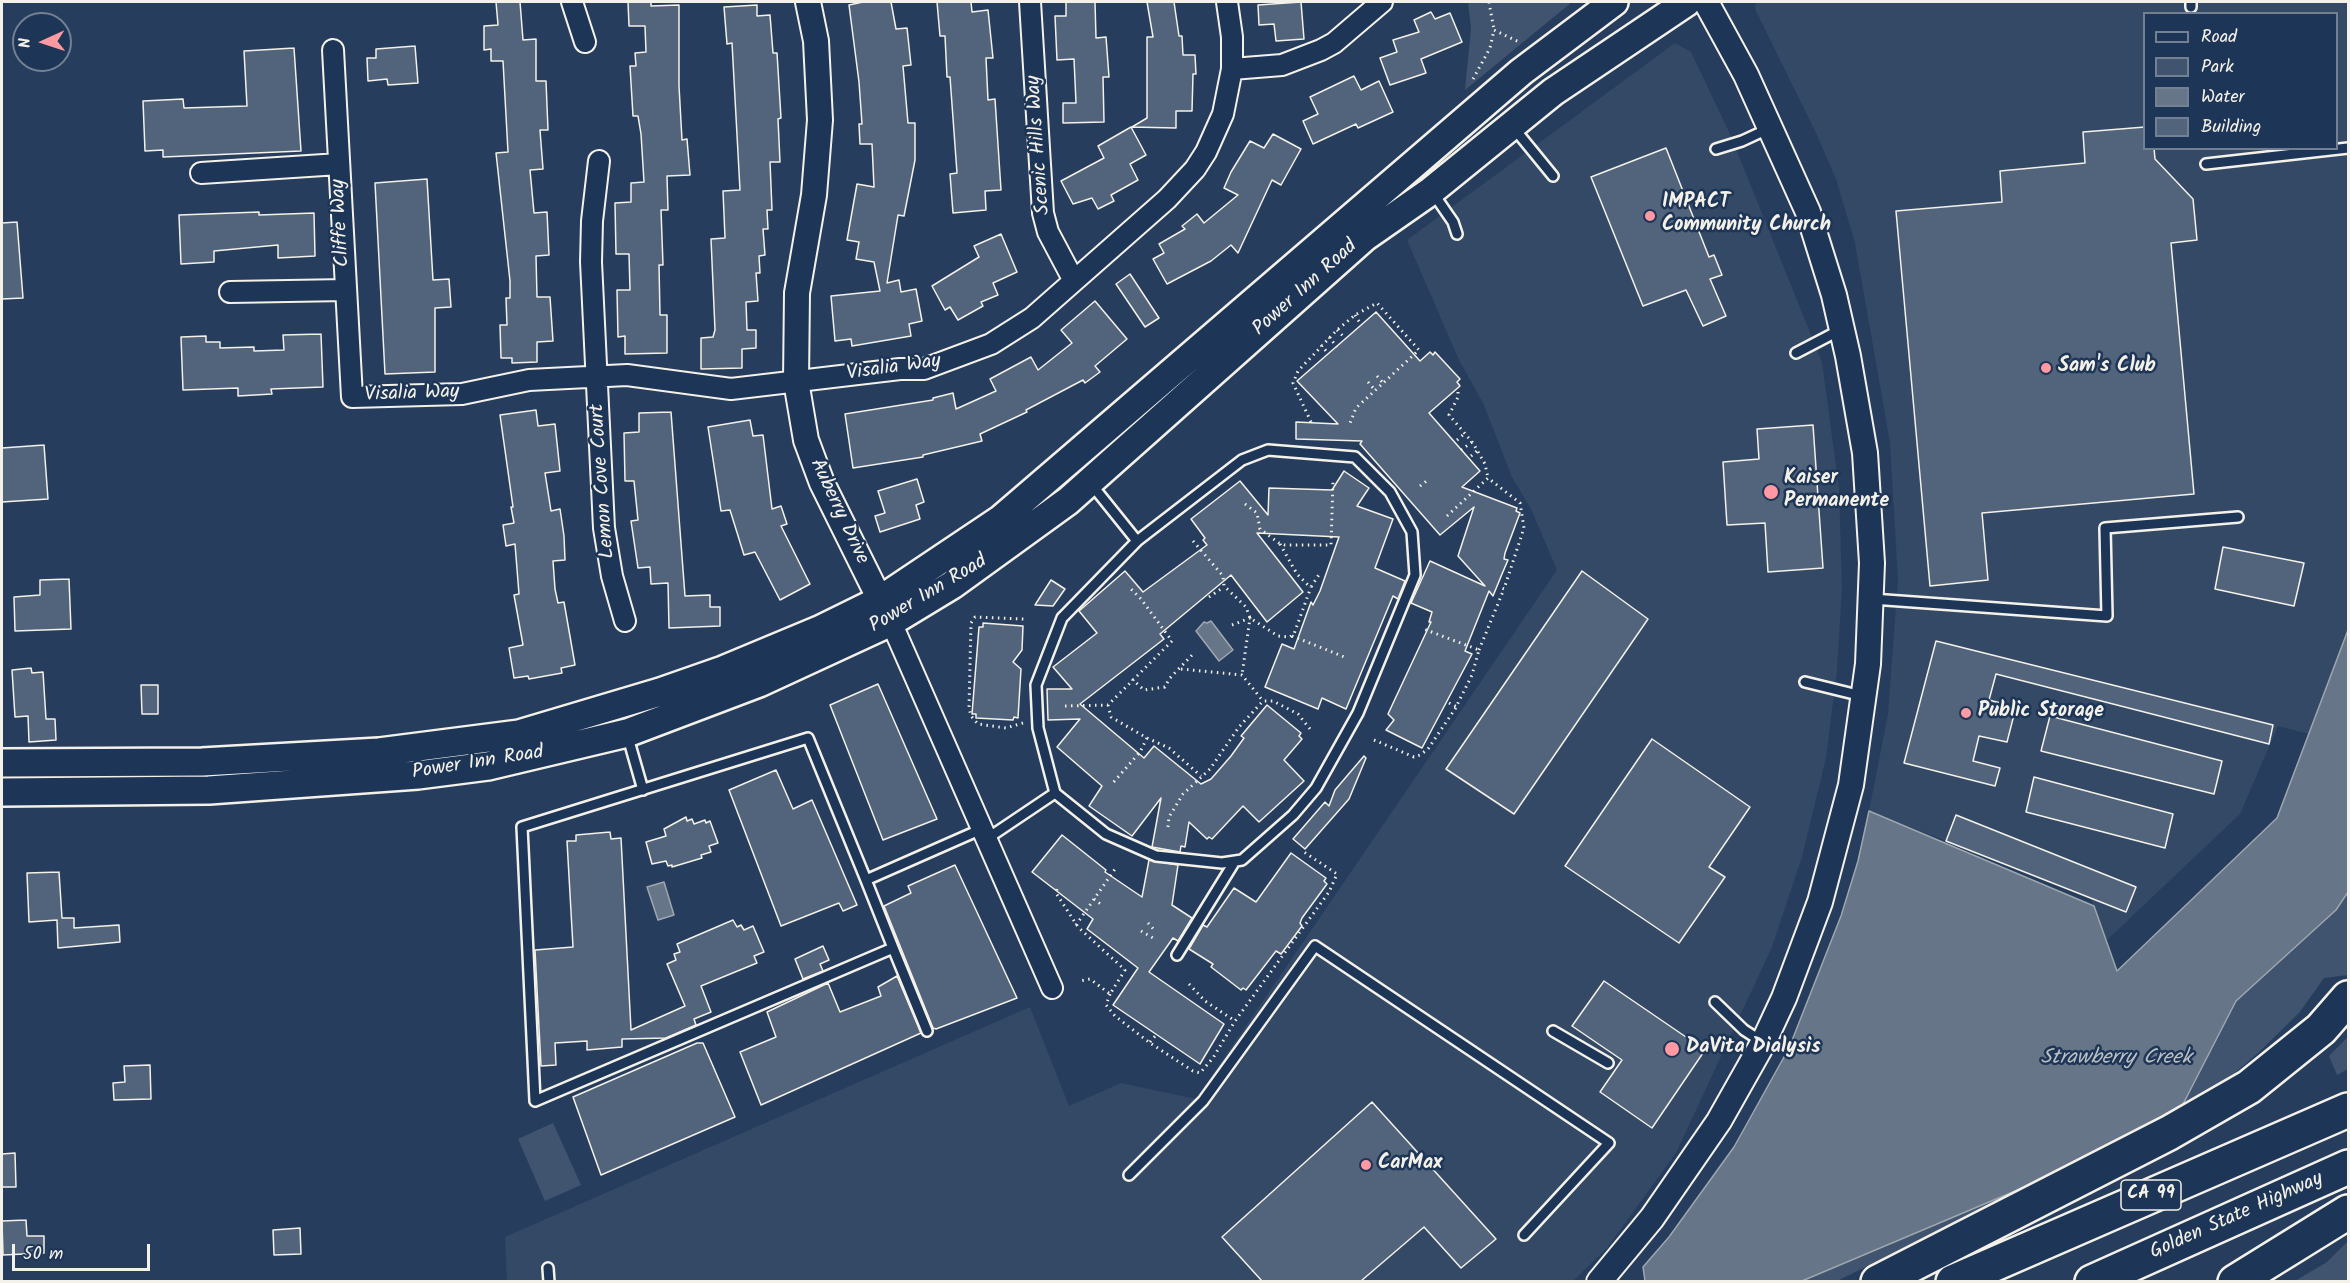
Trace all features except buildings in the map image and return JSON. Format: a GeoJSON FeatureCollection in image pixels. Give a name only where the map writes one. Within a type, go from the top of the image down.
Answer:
{"type":"FeatureCollection","features":[{"type":"Feature","properties":{"kind":"highway"},"geometry":{"type":"LineString","coordinates":[[1878,1281],[2169,1133],[2249,1087],[2321,1029],[2349,998]]}},
{"type":"Feature","properties":{"kind":"highway","name":"CA 99"},"geometry":{"type":"LineString","coordinates":[[1953,1281],[2349,1110]]}},
{"type":"Feature","properties":{"kind":"highway","name":"Golden State Highway"},"geometry":{"type":"LineString","coordinates":[[2092,1281],[2349,1167]]}},
{"type":"Feature","properties":{"kind":"highway"},"geometry":{"type":"LineString","coordinates":[[2235,1281],[2349,1212]]}},
{"type":"Feature","properties":{"kind":"main road","name":"Power Inn Road"},"geometry":{"type":"LineString","coordinates":[[2,763],[202,762],[379,752],[519,734],[629,702],[723,670],[787,644],[886,611],[1001,519],[1521,72],[1614,2]]}},
{"type":"Feature","properties":{"kind":"main road","name":"Power Inn Road"},"geometry":{"type":"LineString","coordinates":[[2,792],[209,790],[418,775],[488,766],[627,733],[759,683],[1012,543],[1090,483],[1365,237],[1431,191],[1511,125],[1604,57],[1687,2]]}},
{"type":"Feature","properties":{"kind":"street"},"geometry":{"type":"LineString","coordinates":[[572,2],[585,42]]}},
{"type":"Feature","properties":{"kind":"street","name":"Auberry Drive"},"geometry":{"type":"LineString","coordinates":[[808,2],[816,41],[820,120],[814,195],[797,293],[796,381],[806,440],[842,525],[886,611],[986,833],[1052,988]]}},
{"type":"Feature","properties":{"kind":"street","name":"Scenic Hills Way"},"geometry":{"type":"LineString","coordinates":[[1030,2],[1043,213],[1048,232],[1074,281]]}},
{"type":"Feature","properties":{"kind":"street","name":"Visalia Way"},"geometry":{"type":"LineString","coordinates":[[352,396],[462,394],[529,380],[596,376],[647,376],[731,389],[900,369],[924,369],[970,354],[1012,332],[1074,281],[1167,199],[1194,169],[1215,133],[1227,97],[1232,69],[1232,37],[1227,2]]}},
{"type":"Feature","properties":{"kind":"street"},"geometry":{"type":"LineString","coordinates":[[1232,69],[1282,66],[1321,50],[1334,43],[1382,2]]}},
{"type":"Feature","properties":{"kind":"street"},"geometry":{"type":"LineString","coordinates":[[1599,1281],[1652,1218],[1719,1121],[1763,1042],[1788,989],[1820,902],[1851,785],[1864,696],[1872,562],[1865,453],[1842,329],[1808,212],[1770,127],[1706,2]]}},
{"type":"Feature","properties":{"kind":"street","name":"Cliffe Way"},"geometry":{"type":"LineString","coordinates":[[333,50],[352,396]]}},
{"type":"Feature","properties":{"kind":"street","name":"Lemon Cove Court"},"geometry":{"type":"LineString","coordinates":[[599,161],[592,221],[591,261],[604,528],[612,576],[625,621]]}},
{"type":"Feature","properties":{"kind":"street"},"geometry":{"type":"LineString","coordinates":[[201,173],[339,164]]}},
{"type":"Feature","properties":{"kind":"street"},"geometry":{"type":"LineString","coordinates":[[230,292],[346,290]]}},
{"type":"Feature","properties":{"kind":"lane"},"geometry":{"type":"LineString","coordinates":[[1511,125],[1553,176]]}},
{"type":"Feature","properties":{"kind":"lane"},"geometry":{"type":"LineString","coordinates":[[1716,149],[1742,141],[1770,127]]}},
{"type":"Feature","properties":{"kind":"lane"},"geometry":{"type":"LineString","coordinates":[[2206,164],[2331,150]]}},
{"type":"Feature","properties":{"kind":"lane"},"geometry":{"type":"LineString","coordinates":[[1431,191],[1453,222],[1457,234]]}},
{"type":"Feature","properties":{"kind":"lane"},"geometry":{"type":"LineString","coordinates":[[1796,353],[1842,329]]}},
{"type":"Feature","properties":{"kind":"lane"},"geometry":{"type":"LineString","coordinates":[[1268,450],[1355,457],[1390,492],[1413,532],[1415,575],[1358,713],[1316,788],[1293,815],[1242,860],[1222,863],[1156,856],[1106,834],[1055,793],[1038,728],[1036,685],[1062,618],[1137,541],[1242,460],[1268,450]]}},
{"type":"Feature","properties":{"kind":"lane"},"geometry":{"type":"LineString","coordinates":[[1090,483],[1137,541]]}},
{"type":"Feature","properties":{"kind":"lane"},"geometry":{"type":"LineString","coordinates":[[1871,599],[2107,616],[2105,528],[2238,517]]}},
{"type":"Feature","properties":{"kind":"lane"},"geometry":{"type":"LineString","coordinates":[[1805,682],[1864,696]]}},
{"type":"Feature","properties":{"kind":"lane"},"geometry":{"type":"LineString","coordinates":[[627,733],[642,790]]}},
{"type":"Feature","properties":{"kind":"lane"},"geometry":{"type":"LineString","coordinates":[[893,948],[536,1101],[522,828],[808,738],[927,1031]]}},
{"type":"Feature","properties":{"kind":"lane"},"geometry":{"type":"LineString","coordinates":[[866,880],[986,833],[1055,793]]}},
{"type":"Feature","properties":{"kind":"lane"},"geometry":{"type":"LineString","coordinates":[[1177,955],[1235,861]]}},
{"type":"Feature","properties":{"kind":"lane"},"geometry":{"type":"LineString","coordinates":[[1129,1175],[1203,1101],[1316,946],[1609,1143],[1524,1235]]}},
{"type":"Feature","properties":{"kind":"lane"},"geometry":{"type":"LineString","coordinates":[[1715,1002],[1744,1030],[1763,1042]]}},
{"type":"Feature","properties":{"kind":"lane"},"geometry":{"type":"LineString","coordinates":[[1553,1031],[1608,1063]]}},
{"type":"Feature","properties":{"kind":"lane"},"geometry":{"type":"LineString","coordinates":[[549,1268],[549,1281]]}},
{"type":"Feature","properties":{"kind":"path"},"geometry":{"type":"LineString","coordinates":[[1473,79],[1490,48],[1494,30],[1489,2]]}},
{"type":"Feature","properties":{"kind":"path"},"geometry":{"type":"LineString","coordinates":[[1494,30],[1519,42]]}},
{"type":"Feature","properties":{"kind":"path"},"geometry":{"type":"LineString","coordinates":[[1311,422],[1293,383],[1306,362],[1329,337],[1355,315],[1377,303],[1419,350],[1356,408],[1350,423]]}},
{"type":"Feature","properties":{"kind":"path"},"geometry":{"type":"LineString","coordinates":[[1355,315],[1360,324]]}},
{"type":"Feature","properties":{"kind":"path"},"geometry":{"type":"LineString","coordinates":[[1337,330],[1344,337]]}},
{"type":"Feature","properties":{"kind":"path"},"geometry":{"type":"LineString","coordinates":[[1329,337],[1337,347]]}},
{"type":"Feature","properties":{"kind":"path"},"geometry":{"type":"LineString","coordinates":[[1321,345],[1328,352]]}},
{"type":"Feature","properties":{"kind":"path"},"geometry":{"type":"LineString","coordinates":[[1306,362],[1311,367]]}},
{"type":"Feature","properties":{"kind":"path"},"geometry":{"type":"LineString","coordinates":[[1399,369],[1402,374]]}},
{"type":"Feature","properties":{"kind":"path"},"geometry":{"type":"LineString","coordinates":[[1377,376],[1388,386]]}},
{"type":"Feature","properties":{"kind":"path"},"geometry":{"type":"LineString","coordinates":[[1368,381],[1375,390]]}},
{"type":"Feature","properties":{"kind":"path"},"geometry":{"type":"LineString","coordinates":[[1374,740],[1414,757],[1428,749],[1457,706],[1472,675],[1524,528],[1520,503],[1488,477],[1478,450],[1449,415],[1458,397],[1458,392]]}},
{"type":"Feature","properties":{"kind":"path"},"geometry":{"type":"LineString","coordinates":[[1457,440],[1464,434]]}},
{"type":"Feature","properties":{"kind":"path"},"geometry":{"type":"LineString","coordinates":[[1461,450],[1472,442]]}},
{"type":"Feature","properties":{"kind":"path"},"geometry":{"type":"LineString","coordinates":[[1471,456],[1478,450]]}},
{"type":"Feature","properties":{"kind":"path"},"geometry":{"type":"LineString","coordinates":[[1448,516],[1488,477]]}},
{"type":"Feature","properties":{"kind":"path"},"geometry":{"type":"LineString","coordinates":[[1420,486],[1428,480]]}},
{"type":"Feature","properties":{"kind":"path"},"geometry":{"type":"LineString","coordinates":[[1245,504],[1257,513],[1260,529],[1279,543],[1331,545],[1333,481]]}},
{"type":"Feature","properties":{"kind":"path"},"geometry":{"type":"LineString","coordinates":[[1466,499],[1472,501]]}},
{"type":"Feature","properties":{"kind":"path"},"geometry":{"type":"LineString","coordinates":[[1193,541],[1222,576],[1224,587],[1246,607],[1250,618],[1242,675]]}},
{"type":"Feature","properties":{"kind":"path"},"geometry":{"type":"LineString","coordinates":[[1512,541],[1518,544]]}},
{"type":"Feature","properties":{"kind":"path"},"geometry":{"type":"LineString","coordinates":[[1279,543],[1298,574],[1311,587]]}},
{"type":"Feature","properties":{"kind":"path"},"geometry":{"type":"LineString","coordinates":[[1292,636],[1311,587],[1320,573]]}},
{"type":"Feature","properties":{"kind":"path"},"geometry":{"type":"LineString","coordinates":[[1209,597],[1224,587]]}},
{"type":"Feature","properties":{"kind":"path"},"geometry":{"type":"LineString","coordinates":[[1499,587],[1504,589]]}},
{"type":"Feature","properties":{"kind":"path"},"geometry":{"type":"LineString","coordinates":[[1065,706],[1108,705],[1172,641],[1148,607],[1131,589]]}},
{"type":"Feature","properties":{"kind":"path"},"geometry":{"type":"LineString","coordinates":[[1023,723],[1006,728],[978,724],[971,716],[969,708],[971,623],[975,617],[1024,619]]}},
{"type":"Feature","properties":{"kind":"path"},"geometry":{"type":"LineString","coordinates":[[1232,625],[1250,618]]}},
{"type":"Feature","properties":{"kind":"path"},"geometry":{"type":"LineString","coordinates":[[1250,618],[1278,636],[1292,636],[1347,658]]}},
{"type":"Feature","properties":{"kind":"path"},"geometry":{"type":"LineString","coordinates":[[1421,628],[1479,651]]}},
{"type":"Feature","properties":{"kind":"path"},"geometry":{"type":"LineString","coordinates":[[1132,679],[1144,690],[1165,687],[1169,679],[1195,652]]}},
{"type":"Feature","properties":{"kind":"path"},"geometry":{"type":"LineString","coordinates":[[1181,669],[1242,675],[1263,701]]}},
{"type":"Feature","properties":{"kind":"path"},"geometry":{"type":"LineString","coordinates":[[1467,674],[1472,675]]}},
{"type":"Feature","properties":{"kind":"path"},"geometry":{"type":"LineString","coordinates":[[1168,827],[1169,817],[1183,794],[1202,776],[1239,727],[1263,701],[1273,700],[1298,714],[1310,729]]}},
{"type":"Feature","properties":{"kind":"path"},"geometry":{"type":"LineString","coordinates":[[1449,703],[1457,706]]}},
{"type":"Feature","properties":{"kind":"path"},"geometry":{"type":"LineString","coordinates":[[1108,705],[1111,717],[1169,748],[1202,776]]}},
{"type":"Feature","properties":{"kind":"path"},"geometry":{"type":"LineString","coordinates":[[1445,713],[1451,715]]}},
{"type":"Feature","properties":{"kind":"path"},"geometry":{"type":"LineString","coordinates":[[1112,784],[1140,752],[1147,738]]}},
{"type":"Feature","properties":{"kind":"path"},"geometry":{"type":"LineString","coordinates":[[1057,889],[1056,893],[1087,938],[1125,970],[1110,993],[1106,1005],[1115,1016],[1150,1043],[1192,1071],[1200,1072],[1213,1058],[1234,1021],[1329,892],[1337,874],[1304,852]]}},
{"type":"Feature","properties":{"kind":"path"},"geometry":{"type":"LineString","coordinates":[[1076,924],[1115,869]]}},
{"type":"Feature","properties":{"kind":"path"},"geometry":{"type":"LineString","coordinates":[[1100,891],[1106,896]]}},
{"type":"Feature","properties":{"kind":"path"},"geometry":{"type":"LineString","coordinates":[[1094,899],[1103,906]]}},
{"type":"Feature","properties":{"kind":"path"},"geometry":{"type":"LineString","coordinates":[[1088,908],[1094,911]]}},
{"type":"Feature","properties":{"kind":"path"},"geometry":{"type":"LineString","coordinates":[[1148,923],[1156,932]]}},
{"type":"Feature","properties":{"kind":"path"},"geometry":{"type":"LineString","coordinates":[[1141,932],[1153,938]]}},
{"type":"Feature","properties":{"kind":"path"},"geometry":{"type":"LineString","coordinates":[[1080,981],[1090,979],[1110,993]]}},
{"type":"Feature","properties":{"kind":"path"},"geometry":{"type":"LineString","coordinates":[[1190,984],[1205,1001],[1234,1021]]}},
{"type":"Feature","properties":{"kind":"path"},"geometry":{"type":"LineString","coordinates":[[1150,1043],[1157,1034]]}},
{"type":"Feature","properties":{"kind":"shaded area"},"geometry":{"type":"Polygon","coordinates":[[[1756,2],[2348,2],[2348,630],[2309,734],[2278,726],[2240,814],[2107,940],[2090,897],[1869,811],[1888,714],[1898,580],[1890,443],[1855,243],[1836,179],[1755,9],[1756,2]]]}},
{"type":"Feature","properties":{"kind":"shaded area"},"geometry":{"type":"Polygon","coordinates":[[[1675,43],[1691,52],[1730,134],[1822,362],[1839,488],[1842,588],[1837,670],[1826,758],[1802,857],[1772,947],[1676,1153],[1607,1248],[1573,1281],[507,1282],[505,1237],[1030,1007],[1069,1106],[1121,1083],[1196,1099],[1557,570],[1531,509],[1512,477],[1483,403],[1459,360],[1407,240],[1675,43]]]}},
{"type":"Feature","properties":{"kind":"green space"},"geometry":{"type":"Polygon","coordinates":[[[1468,2],[1572,2],[1465,90],[1471,29],[1468,2]]]}},
{"type":"Feature","properties":{"kind":"green space"},"geometry":{"type":"Polygon","coordinates":[[[2348,892],[2348,975],[2324,978],[2299,1013],[2258,1053],[2222,1084],[2180,1110],[2236,1001],[2336,910],[2348,892]]]}},
{"type":"Feature","properties":{"kind":"green space"},"geometry":{"type":"Polygon","coordinates":[[[2348,1037],[2348,1069],[2337,1075],[2329,1056],[2348,1037]]]}},
{"type":"Feature","properties":{"kind":"green space"},"geometry":{"type":"Polygon","coordinates":[[[553,1123],[581,1185],[545,1201],[518,1139],[553,1123]]]}},
{"type":"Feature","properties":{"kind":"green space"},"geometry":{"type":"Polygon","coordinates":[[[2053,1175],[1837,1281],[1802,1282],[1980,1204],[2053,1175]]]}},
{"type":"Feature","properties":{"kind":"green space"},"geometry":{"type":"Polygon","coordinates":[[[2348,1241],[2348,1281],[2295,1281],[2327,1262],[2348,1241]]]}},
{"type":"Feature","properties":{"kind":"water"},"geometry":{"type":"Polygon","coordinates":[[[1211,621],[1233,650],[1219,661],[1196,631],[1204,622],[1211,621]]]}},
{"type":"Feature","properties":{"kind":"water","name":"Strawberry Creek"},"geometry":{"type":"Polygon","coordinates":[[[2348,630],[2348,892],[2336,910],[2236,1001],[2180,1110],[2053,1175],[1802,1281],[1645,1281],[1643,1267],[1669,1237],[1734,1147],[1789,1048],[1841,916],[1858,861],[1869,811],[2094,906],[2117,971],[2277,818],[2348,630]]]}},
{"type":"Feature","properties":{"kind":"water"},"geometry":{"type":"Polygon","coordinates":[[[664,882],[674,915],[658,920],[647,887],[664,882]]]}},
{"type":"Feature","properties":{"kind":"place","name":"IMPACT Community Church"},"geometry":{"type":"Point","coordinates":[1650,216]}},
{"type":"Feature","properties":{"kind":"place","name":"Sam's Club"},"geometry":{"type":"Point","coordinates":[2046,368]}},
{"type":"Feature","properties":{"kind":"place","name":"Kaiser Permanente"},"geometry":{"type":"Point","coordinates":[1771,492]}},
{"type":"Feature","properties":{"kind":"place","name":"Public Storage"},"geometry":{"type":"Point","coordinates":[1966,713]}},
{"type":"Feature","properties":{"kind":"place","name":"DaVita Dialysis"},"geometry":{"type":"Point","coordinates":[1672,1049]}},
{"type":"Feature","properties":{"kind":"place","name":"CarMax"},"geometry":{"type":"Point","coordinates":[1366,1165]}}]}
